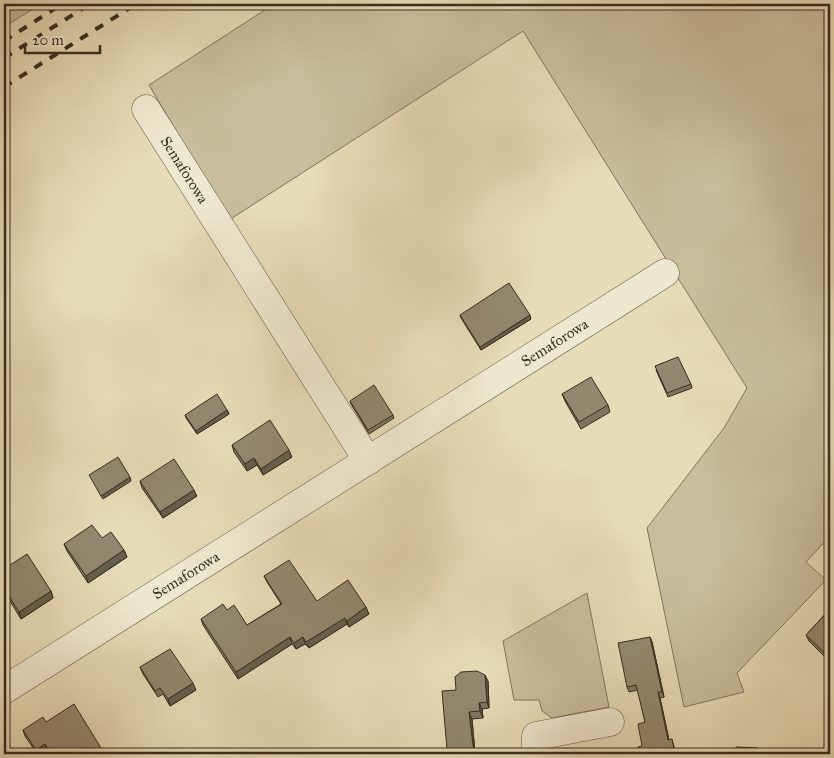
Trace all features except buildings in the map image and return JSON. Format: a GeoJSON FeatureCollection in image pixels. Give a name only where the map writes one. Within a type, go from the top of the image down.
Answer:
{"type":"FeatureCollection","features":[{"type":"Feature","properties":{"kind":"street","name":"Semaforowa"},"geometry":{"type":"LineString","coordinates":[[146,109],[368,460]]}},
{"type":"Feature","properties":{"kind":"street","name":"Semaforowa"},"geometry":{"type":"LineString","coordinates":[[4,690],[665,273]]}},
{"type":"Feature","properties":{"kind":"street"},"geometry":{"type":"LineString","coordinates":[[535,754],[536,736],[610,722]]}},
{"type":"Feature","properties":{"kind":"shaded area"},"geometry":{"type":"Polygon","coordinates":[[[4,4],[41,4],[4,27],[4,4]]]}},
{"type":"Feature","properties":{"kind":"shaded area"},"geometry":{"type":"Polygon","coordinates":[[[274,4],[830,4],[830,536],[806,562],[826,580],[737,673],[744,692],[684,707],[647,528],[724,428],[747,388],[523,31],[229,220],[149,85],[274,4]]]}},
{"type":"Feature","properties":{"kind":"shaded area"},"geometry":{"type":"Polygon","coordinates":[[[587,593],[609,707],[552,718],[542,711],[539,700],[514,700],[503,641],[587,593]]]}},
{"type":"Feature","properties":{"kind":"railway"},"geometry":{"type":"LineString","coordinates":[[4,41],[62,4]]}},
{"type":"Feature","properties":{"kind":"railway"},"geometry":{"type":"LineString","coordinates":[[4,58],[90,4]]}},
{"type":"Feature","properties":{"kind":"railway"},"geometry":{"type":"LineString","coordinates":[[4,87],[136,4]]}}]}
